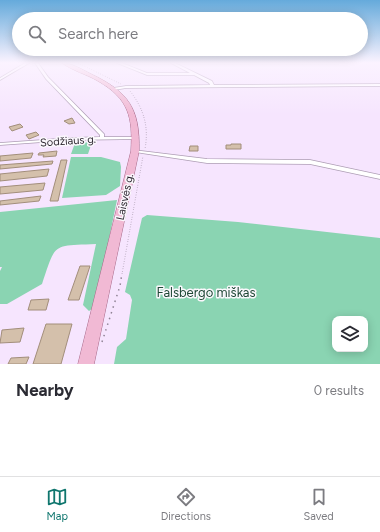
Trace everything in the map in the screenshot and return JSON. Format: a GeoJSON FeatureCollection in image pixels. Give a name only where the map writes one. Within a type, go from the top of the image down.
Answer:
{"type":"FeatureCollection","features":[{"type":"Feature","properties":{"kind":"main road","name":"Laisvės g."},"geometry":{"type":"LineString","coordinates":[[86,364],[135,151],[136,138],[136,124],[131,109],[121,95],[114,89],[97,80]]}},
{"type":"Feature","properties":{"kind":"street"},"geometry":{"type":"LineString","coordinates":[[49,80],[102,135],[102,139]]}},
{"type":"Feature","properties":{"kind":"street"},"geometry":{"type":"LineString","coordinates":[[207,80],[211,82],[212,86]]}},
{"type":"Feature","properties":{"kind":"street"},"geometry":{"type":"LineString","coordinates":[[114,89],[126,87],[380,85]]}},
{"type":"Feature","properties":{"kind":"street","name":"Sodžiaus g."},"geometry":{"type":"LineString","coordinates":[[0,144],[136,138]]}},
{"type":"Feature","properties":{"kind":"street"},"geometry":{"type":"LineString","coordinates":[[135,151],[154,152],[207,161],[310,162],[380,177]]}},
{"type":"Feature","properties":{"kind":"green space"},"geometry":{"type":"Polygon","coordinates":[[[92,142],[88,154],[71,154],[75,143],[92,142]]]}},
{"type":"Feature","properties":{"kind":"green space"},"geometry":{"type":"Polygon","coordinates":[[[71,157],[101,157],[120,162],[120,186],[106,195],[62,198],[71,157]]]}},
{"type":"Feature","properties":{"kind":"green space"},"geometry":{"type":"Polygon","coordinates":[[[117,200],[95,307],[89,311],[83,305],[96,244],[63,246],[58,249],[50,260],[42,284],[7,304],[0,304],[0,271],[2,267],[0,267],[0,212],[117,200]]]}},
{"type":"Feature","properties":{"kind":"green space","name":"Falsbergo miškas"},"geometry":{"type":"Polygon","coordinates":[[[147,215],[238,222],[380,238],[380,364],[114,364],[117,347],[126,339],[132,300],[130,295],[125,292],[142,218],[147,215]]]}},
{"type":"Feature","properties":{"kind":"building"},"geometry":{"type":"Polygon","coordinates":[[[72,118],[75,123],[69,124],[64,121],[72,118]]]}},
{"type":"Feature","properties":{"kind":"building"},"geometry":{"type":"Polygon","coordinates":[[[20,124],[23,127],[12,131],[9,127],[20,124]]]}},
{"type":"Feature","properties":{"kind":"building"},"geometry":{"type":"Polygon","coordinates":[[[36,132],[39,135],[29,139],[26,135],[36,132]]]}},
{"type":"Feature","properties":{"kind":"building"},"geometry":{"type":"Polygon","coordinates":[[[241,144],[241,149],[226,149],[226,145],[241,144]]]}},
{"type":"Feature","properties":{"kind":"building"},"geometry":{"type":"Polygon","coordinates":[[[190,146],[198,146],[198,151],[189,151],[190,146]]]}},
{"type":"Feature","properties":{"kind":"building"},"geometry":{"type":"Polygon","coordinates":[[[57,151],[56,156],[43,157],[44,155],[38,155],[39,153],[57,151]]]}},
{"type":"Feature","properties":{"kind":"building"},"geometry":{"type":"Polygon","coordinates":[[[33,153],[31,158],[0,161],[0,156],[33,153]]]}},
{"type":"Feature","properties":{"kind":"building"},"geometry":{"type":"Polygon","coordinates":[[[61,160],[67,160],[58,201],[50,201],[61,160]]]}},
{"type":"Feature","properties":{"kind":"building"},"geometry":{"type":"Polygon","coordinates":[[[53,161],[52,164],[0,169],[0,165],[53,161]]]}},
{"type":"Feature","properties":{"kind":"building"},"geometry":{"type":"Polygon","coordinates":[[[49,169],[47,176],[0,181],[0,174],[49,169]]]}},
{"type":"Feature","properties":{"kind":"building"},"geometry":{"type":"Polygon","coordinates":[[[45,183],[43,190],[0,194],[0,187],[45,183]]]}},
{"type":"Feature","properties":{"kind":"building"},"geometry":{"type":"Polygon","coordinates":[[[41,196],[39,201],[0,205],[0,201],[41,196]]]}},
{"type":"Feature","properties":{"kind":"building"},"geometry":{"type":"Polygon","coordinates":[[[80,266],[90,266],[79,300],[68,300],[80,266]]]}},
{"type":"Feature","properties":{"kind":"building"},"geometry":{"type":"Polygon","coordinates":[[[49,299],[46,310],[28,310],[31,300],[49,299]]]}},
{"type":"Feature","properties":{"kind":"building"},"geometry":{"type":"Polygon","coordinates":[[[46,324],[72,324],[61,364],[33,364],[46,324]]]}},
{"type":"Feature","properties":{"kind":"building"},"geometry":{"type":"Polygon","coordinates":[[[24,328],[20,342],[0,343],[2,330],[24,328]]]}},
{"type":"Feature","properties":{"kind":"building"},"geometry":{"type":"Polygon","coordinates":[[[29,357],[26,364],[8,364],[11,358],[29,357]]]}}]}
